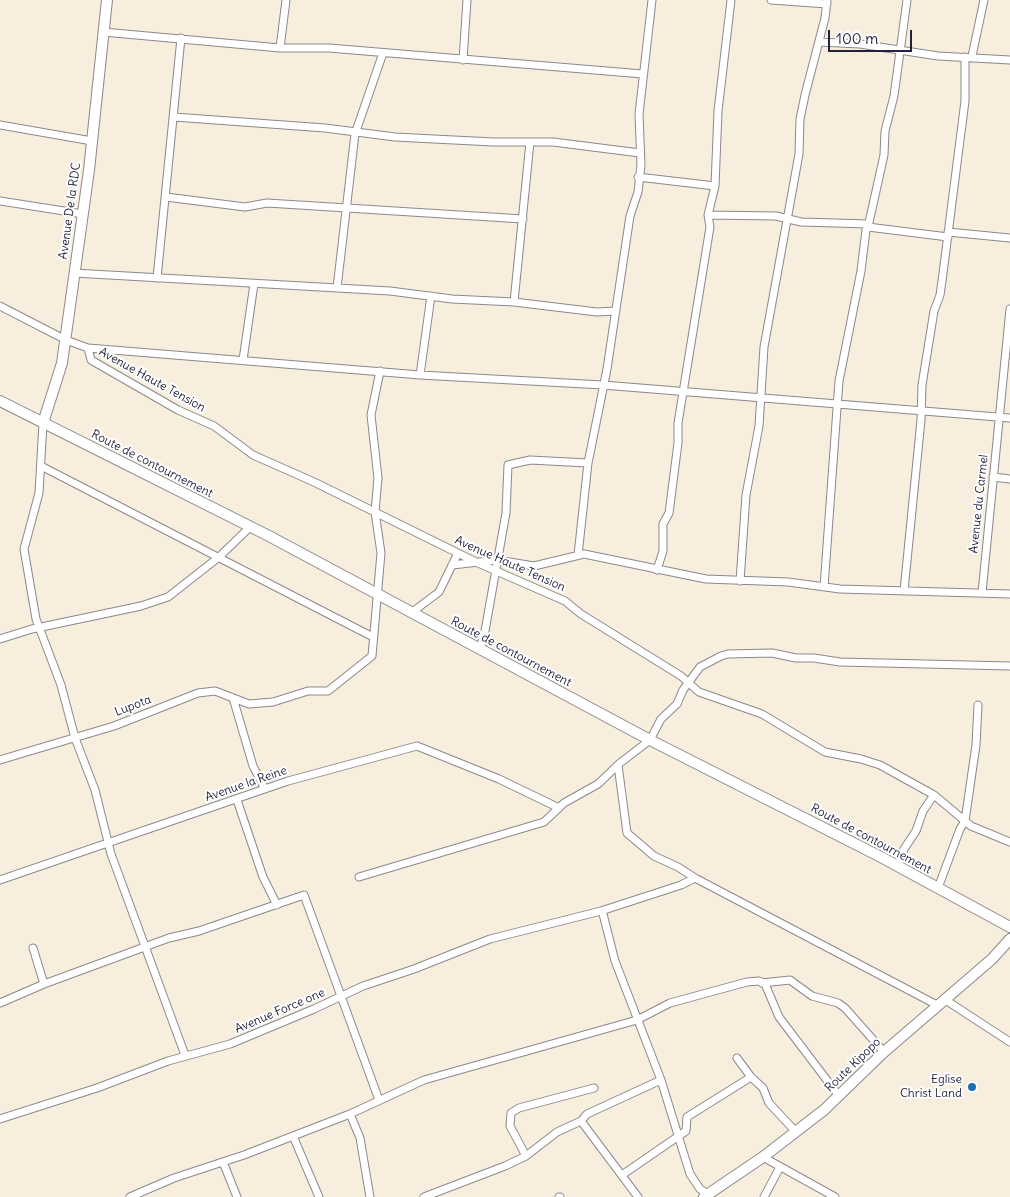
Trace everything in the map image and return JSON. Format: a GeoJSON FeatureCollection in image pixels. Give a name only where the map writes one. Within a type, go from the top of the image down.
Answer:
{"type":"FeatureCollection","features":[{"type":"Feature","properties":{"kind":"street","name":"Avenue De la RDC"},"geometry":{"type":"LineString","coordinates":[[43,423],[62,364],[83,214],[107,0]]}},
{"type":"Feature","properties":{"kind":"street"},"geometry":{"type":"LineString","coordinates":[[280,48],[286,0]]}},
{"type":"Feature","properties":{"kind":"street"},"geometry":{"type":"LineString","coordinates":[[463,60],[467,0]]}},
{"type":"Feature","properties":{"kind":"street"},"geometry":{"type":"LineString","coordinates":[[578,555],[588,463],[607,370],[630,216],[637,198],[640,153],[639,118],[652,0]]}},
{"type":"Feature","properties":{"kind":"street"},"geometry":{"type":"LineString","coordinates":[[657,570],[663,551],[662,528],[669,513],[682,392],[710,227],[708,215],[715,186],[719,101],[731,0]]}},
{"type":"Feature","properties":{"kind":"street"},"geometry":{"type":"LineString","coordinates":[[740,580],[746,495],[759,426],[759,398],[764,347],[798,154],[800,119],[804,95],[819,42],[827,2],[771,0]]}},
{"type":"Feature","properties":{"kind":"street"},"geometry":{"type":"LineString","coordinates":[[824,586],[838,404],[845,350],[853,317],[868,226],[884,155],[886,131],[894,96],[907,0]]}},
{"type":"Feature","properties":{"kind":"street"},"geometry":{"type":"LineString","coordinates":[[904,591],[922,385],[932,336],[934,311],[940,295],[965,101],[968,57],[984,0]]}},
{"type":"Feature","properties":{"kind":"street"},"geometry":{"type":"LineString","coordinates":[[103,32],[280,48],[329,48],[643,74]]}},
{"type":"Feature","properties":{"kind":"street"},"geometry":{"type":"LineString","coordinates":[[157,278],[181,38]]}},
{"type":"Feature","properties":{"kind":"street"},"geometry":{"type":"LineString","coordinates":[[819,42],[860,44],[900,52],[1010,60]]}},
{"type":"Feature","properties":{"kind":"street"},"geometry":{"type":"LineString","coordinates":[[337,288],[355,134],[383,53]]}},
{"type":"Feature","properties":{"kind":"street"},"geometry":{"type":"LineString","coordinates":[[174,117],[325,128],[355,134],[468,141],[586,145],[640,153]]}},
{"type":"Feature","properties":{"kind":"street"},"geometry":{"type":"LineString","coordinates":[[0,125],[92,141]]}},
{"type":"Feature","properties":{"kind":"street"},"geometry":{"type":"LineString","coordinates":[[514,302],[530,142]]}},
{"type":"Feature","properties":{"kind":"street"},"geometry":{"type":"LineString","coordinates":[[638,177],[715,186]]}},
{"type":"Feature","properties":{"kind":"street"},"geometry":{"type":"LineString","coordinates":[[166,197],[245,207],[267,203],[523,219]]}},
{"type":"Feature","properties":{"kind":"street"},"geometry":{"type":"LineString","coordinates":[[0,201],[83,214]]}},
{"type":"Feature","properties":{"kind":"street"},"geometry":{"type":"LineString","coordinates":[[708,215],[786,218],[801,222],[868,226],[948,235],[1010,238]]}},
{"type":"Feature","properties":{"kind":"street"},"geometry":{"type":"LineString","coordinates":[[74,272],[390,291],[514,302],[598,312],[616,311]]}},
{"type":"Feature","properties":{"kind":"street"},"geometry":{"type":"LineString","coordinates":[[243,360],[254,284]]}},
{"type":"Feature","properties":{"kind":"street"},"geometry":{"type":"LineString","coordinates":[[420,375],[431,296]]}},
{"type":"Feature","properties":{"kind":"street","name":"Avenue Haute Tension"},"geometry":{"type":"LineString","coordinates":[[0,306],[64,339],[88,348],[91,360],[178,410],[214,426],[253,455],[375,512],[458,554],[569,603],[581,614],[681,676],[688,684],[706,695],[762,714],[816,748],[873,762],[934,795],[978,829],[1010,842]]}},
{"type":"Feature","properties":{"kind":"street","name":"Avenue du Carmel"},"geometry":{"type":"LineString","coordinates":[[982,593],[1010,309]]}},
{"type":"Feature","properties":{"kind":"street"},"geometry":{"type":"LineString","coordinates":[[88,348],[420,375],[603,385],[1010,418]]}},
{"type":"Feature","properties":{"kind":"street","name":"Lupota"},"geometry":{"type":"LineString","coordinates":[[0,760],[114,726],[198,693],[215,691],[249,704],[273,702],[302,692],[328,691],[372,656],[380,553],[375,512],[378,478],[371,415],[380,371]]}},
{"type":"Feature","properties":{"kind":"street","name":"Route de contournement"},"geometry":{"type":"LineString","coordinates":[[0,401],[250,527],[650,740],[898,866],[1010,927]]}},
{"type":"Feature","properties":{"kind":"street"},"geometry":{"type":"LineString","coordinates":[[43,423],[39,493],[24,550],[28,582],[40,628],[61,685],[75,738],[93,784],[109,844],[144,948],[185,1055]]}},
{"type":"Feature","properties":{"kind":"street"},"geometry":{"type":"LineString","coordinates":[[480,649],[485,631],[507,509],[506,482],[508,464],[538,460],[588,463]]}},
{"type":"Feature","properties":{"kind":"street"},"geometry":{"type":"LineString","coordinates":[[41,466],[373,636]]}},
{"type":"Feature","properties":{"kind":"street"},"geometry":{"type":"LineString","coordinates":[[993,477],[1010,479]]}},
{"type":"Feature","properties":{"kind":"street"},"geometry":{"type":"LineString","coordinates":[[0,639],[40,628],[141,606],[168,597],[218,557],[250,527]]}},
{"type":"Feature","properties":{"kind":"street"},"geometry":{"type":"LineString","coordinates":[[411,613],[439,592],[458,554]]}},
{"type":"Feature","properties":{"kind":"street"},"geometry":{"type":"LineString","coordinates":[[452,565],[497,560],[534,566],[545,565],[578,555],[593,555],[706,579],[788,582],[904,591],[1010,594]]}},
{"type":"Feature","properties":{"kind":"street"},"geometry":{"type":"LineString","coordinates":[[359,877],[544,822],[559,808],[598,784],[618,765],[650,740],[660,719],[677,704],[700,667],[728,654],[772,653],[796,658],[890,664],[1010,666]]}},
{"type":"Feature","properties":{"kind":"street"},"geometry":{"type":"LineString","coordinates":[[233,698],[252,764],[265,789]]}},
{"type":"Feature","properties":{"kind":"street"},"geometry":{"type":"LineString","coordinates":[[938,888],[960,829],[966,821],[976,745],[978,705]]}},
{"type":"Feature","properties":{"kind":"street","name":"Avenue la Reine"},"geometry":{"type":"LineString","coordinates":[[0,880],[265,789],[416,746],[499,779],[559,808]]}},
{"type":"Feature","properties":{"kind":"street"},"geometry":{"type":"LineString","coordinates":[[618,765],[628,836],[659,859],[941,1002],[1010,1042]]}},
{"type":"Feature","properties":{"kind":"street"},"geometry":{"type":"LineString","coordinates":[[898,866],[904,850],[916,831],[923,811],[934,795]]}},
{"type":"Feature","properties":{"kind":"street"},"geometry":{"type":"LineString","coordinates":[[236,800],[263,877],[277,905]]}},
{"type":"Feature","properties":{"kind":"street","name":"Avenue Force one"},"geometry":{"type":"LineString","coordinates":[[0,1119],[97,1088],[185,1055],[210,1051],[230,1044],[362,986],[414,969],[490,939],[566,918],[601,911],[681,885],[695,878]]}},
{"type":"Feature","properties":{"kind":"street"},"geometry":{"type":"LineString","coordinates":[[0,1003],[44,984],[144,948],[304,895],[379,1100]]}},
{"type":"Feature","properties":{"kind":"street"},"geometry":{"type":"LineString","coordinates":[[601,911],[604,914],[615,961],[661,1080],[690,1174],[706,1196]]}},
{"type":"Feature","properties":{"kind":"street","name":"Route Kipopo"},"geometry":{"type":"LineString","coordinates":[[706,1196],[763,1157],[839,1096],[884,1052],[992,958],[1010,939]]}},
{"type":"Feature","properties":{"kind":"street"},"geometry":{"type":"LineString","coordinates":[[34,948],[44,984]]}},
{"type":"Feature","properties":{"kind":"street"},"geometry":{"type":"LineString","coordinates":[[130,1197],[174,1178],[223,1162],[350,1114],[424,1080],[637,1020],[670,1003],[747,982],[762,983],[782,979],[790,980],[812,996],[838,1003],[845,1008],[884,1052]]}},
{"type":"Feature","properties":{"kind":"street"},"geometry":{"type":"LineString","coordinates":[[762,983],[767,987],[774,1008],[784,1023],[839,1096]]}},
{"type":"Feature","properties":{"kind":"street"},"geometry":{"type":"LineString","coordinates":[[737,1058],[751,1078],[763,1088],[769,1103],[796,1132]]}},
{"type":"Feature","properties":{"kind":"street"},"geometry":{"type":"LineString","coordinates":[[622,1175],[686,1129],[687,1117],[751,1078]]}},
{"type":"Feature","properties":{"kind":"street"},"geometry":{"type":"LineString","coordinates":[[424,1197],[485,1175],[526,1156],[558,1132],[581,1121],[587,1114],[661,1080]]}},
{"type":"Feature","properties":{"kind":"street"},"geometry":{"type":"LineString","coordinates":[[526,1156],[510,1126],[510,1113],[519,1108],[594,1088]]}},
{"type":"Feature","properties":{"kind":"street"},"geometry":{"type":"LineString","coordinates":[[350,1114],[360,1138],[370,1197]]}},
{"type":"Feature","properties":{"kind":"street"},"geometry":{"type":"LineString","coordinates":[[581,1121],[638,1197]]}},
{"type":"Feature","properties":{"kind":"street"},"geometry":{"type":"LineString","coordinates":[[293,1136],[319,1197]]}},
{"type":"Feature","properties":{"kind":"street"},"geometry":{"type":"LineString","coordinates":[[763,1157],[835,1197]]}},
{"type":"Feature","properties":{"kind":"street"},"geometry":{"type":"LineString","coordinates":[[223,1162],[238,1197]]}},
{"type":"Feature","properties":{"kind":"street"},"geometry":{"type":"LineString","coordinates":[[764,1197],[780,1167]]}},
{"type":"Feature","properties":{"kind":"place","name":"Eglise Christ Land"},"geometry":{"type":"Point","coordinates":[972,1087]}}]}
